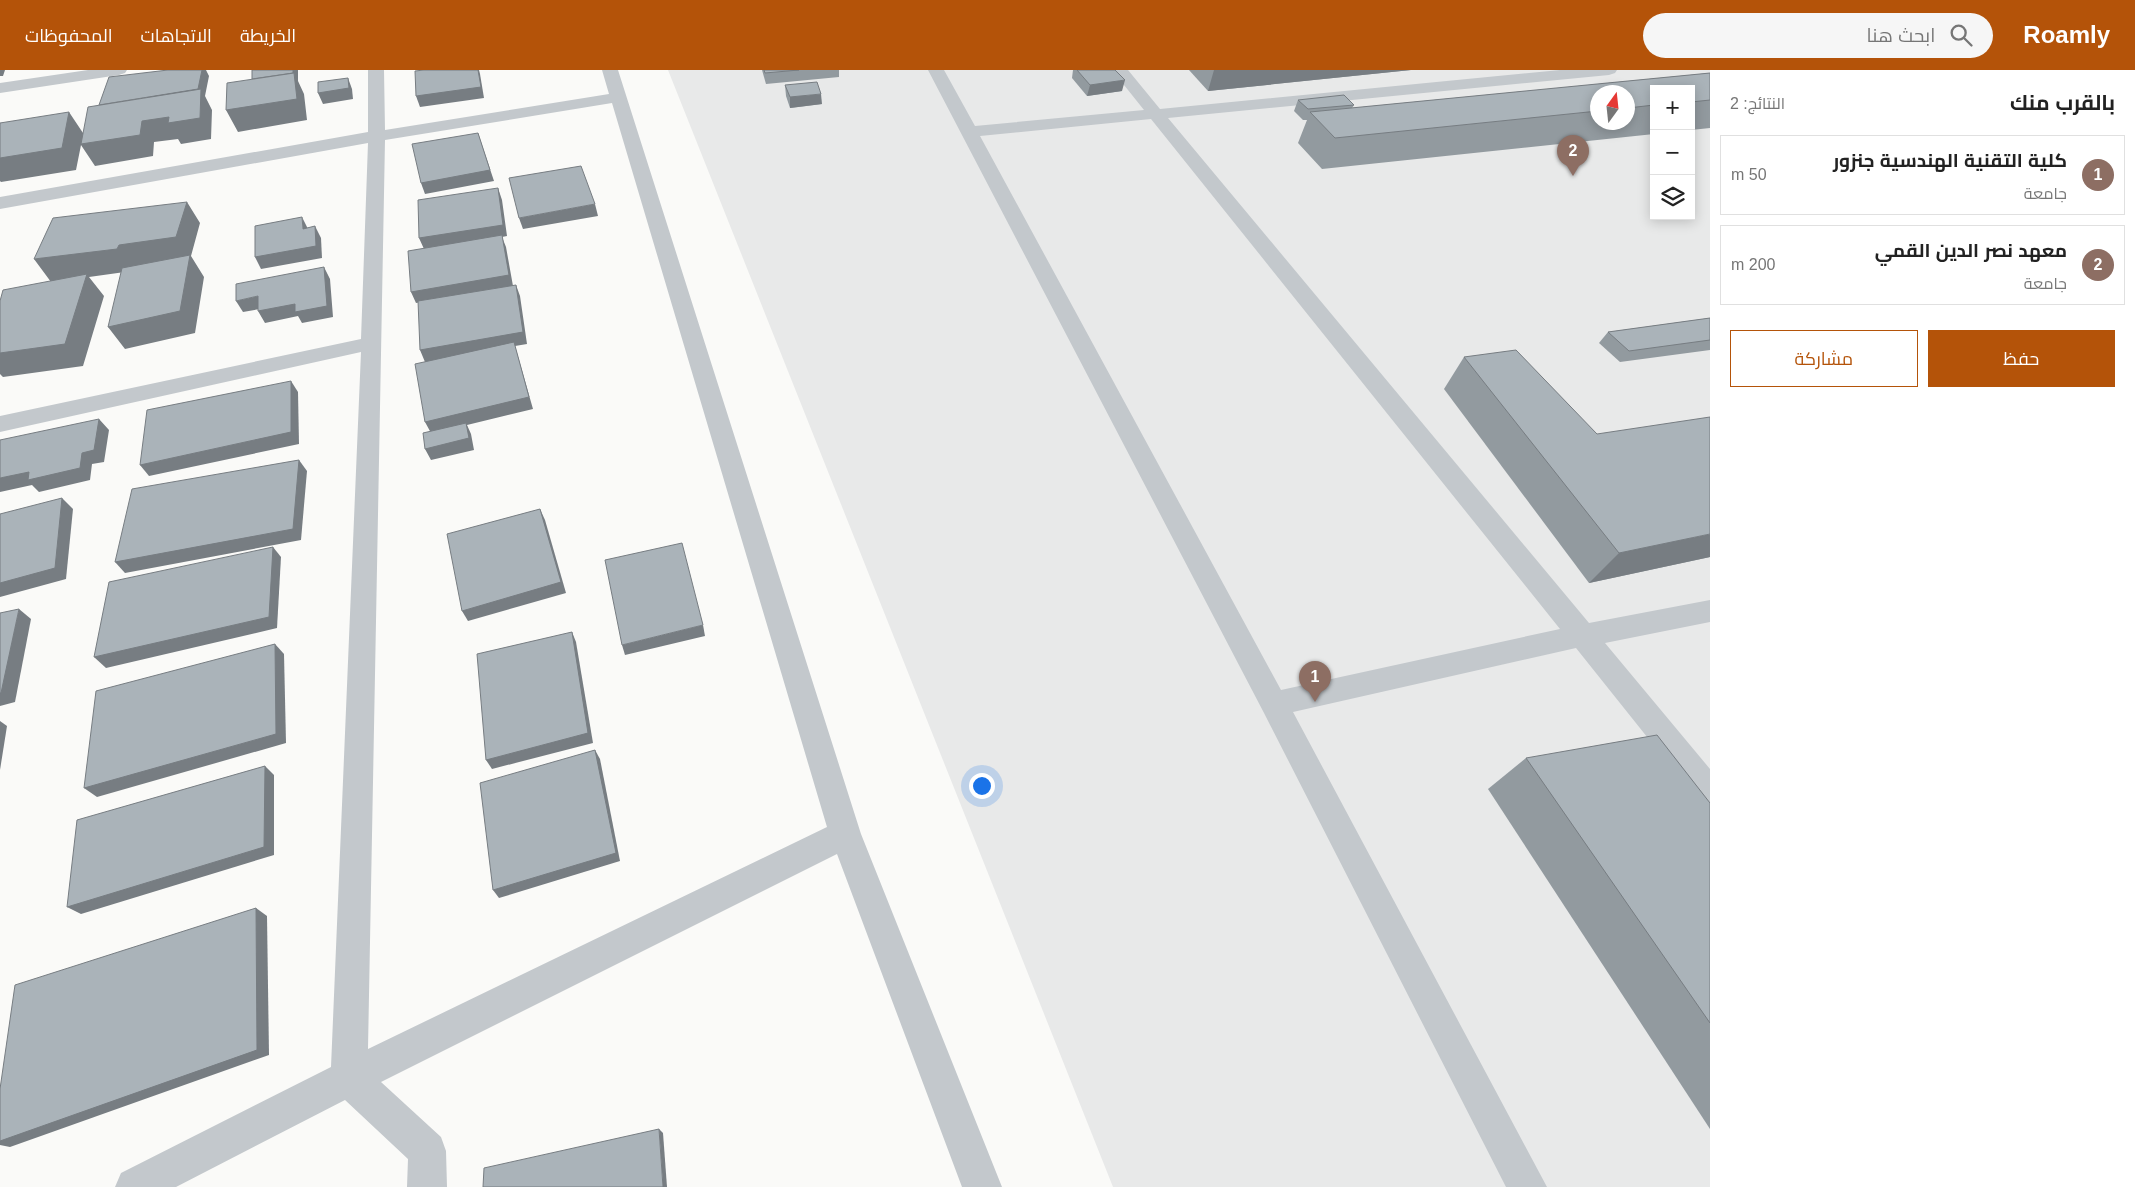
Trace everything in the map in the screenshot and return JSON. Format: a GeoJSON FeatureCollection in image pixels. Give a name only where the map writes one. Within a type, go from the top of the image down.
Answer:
{"type":"FeatureCollection","features":[{"type":"Feature","properties":{"kind":"street"},"geometry":{"type":"LineString","coordinates":[[0,88],[119,70]]}},
{"type":"Feature","properties":{"kind":"street"},"geometry":{"type":"LineString","coordinates":[[376,70],[377,136],[372,343],[349,1078],[427,1151],[427,1187]]}},
{"type":"Feature","properties":{"kind":"street"},"geometry":{"type":"LineString","coordinates":[[610,70],[845,834],[982,1187]]}},
{"type":"Feature","properties":{"kind":"street"},"geometry":{"type":"LineString","coordinates":[[936,70],[1274,704],[1527,1187]]}},
{"type":"Feature","properties":{"kind":"street"},"geometry":{"type":"LineString","coordinates":[[1120,70],[1710,792]]}},
{"type":"Feature","properties":{"kind":"street"},"geometry":{"type":"LineString","coordinates":[[969,132],[1609,70]]}},
{"type":"Feature","properties":{"kind":"street"},"geometry":{"type":"LineString","coordinates":[[0,202],[377,136],[618,97]]}},
{"type":"Feature","properties":{"kind":"street"},"geometry":{"type":"LineString","coordinates":[[0,424],[372,343]]}},
{"type":"Feature","properties":{"kind":"street"},"geometry":{"type":"LineString","coordinates":[[1274,704],[1581,636],[1710,611]]}},
{"type":"Feature","properties":{"kind":"street"},"geometry":{"type":"LineString","coordinates":[[135,1187],[349,1078],[845,834]]}},
{"type":"Feature","properties":{"kind":"shaded area"},"geometry":{"type":"Polygon","coordinates":[[[668,70],[1710,70],[1710,1187],[1113,1187],[668,70]]]}},
{"type":"Feature","properties":{"kind":"building"},"geometry":{"type":"Polygon","coordinates":[[[168,70],[202,70],[198,89],[99,105],[109,77],[168,70]]]}},
{"type":"Feature","properties":{"kind":"building"},"geometry":{"type":"Polygon","coordinates":[[[252,70],[293,70],[293,73],[252,79],[252,70]]]}},
{"type":"Feature","properties":{"kind":"building"},"geometry":{"type":"Polygon","coordinates":[[[478,70],[481,87],[416,96],[415,71],[478,70]]]}},
{"type":"Feature","properties":{"kind":"building"},"geometry":{"type":"Polygon","coordinates":[[[764,70],[799,70],[765,73],[764,70]]]}},
{"type":"Feature","properties":{"kind":"building"},"geometry":{"type":"Polygon","coordinates":[[[1077,70],[1115,70],[1125,80],[1090,85],[1077,70]]]}},
{"type":"Feature","properties":{"kind":"building"},"geometry":{"type":"Polygon","coordinates":[[[294,73],[297,99],[226,110],[227,83],[294,73]]]}},
{"type":"Feature","properties":{"kind":"building"},"geometry":{"type":"Polygon","coordinates":[[[1710,73],[1710,100],[1695,102],[1695,85],[1650,85],[1650,105],[1635,107],[1635,85],[1590,85],[1590,112],[1335,138],[1310,112],[1710,73]]]}},
{"type":"Feature","properties":{"kind":"building"},"geometry":{"type":"Polygon","coordinates":[[[348,78],[349,88],[318,93],[318,82],[348,78]]]}},
{"type":"Feature","properties":{"kind":"building"},"geometry":{"type":"Polygon","coordinates":[[[817,82],[821,94],[790,97],[785,85],[817,82]]]}},
{"type":"Feature","properties":{"kind":"building"},"geometry":{"type":"Polygon","coordinates":[[[201,89],[200,118],[168,123],[169,117],[142,121],[140,135],[81,144],[88,107],[201,89]]]}},
{"type":"Feature","properties":{"kind":"building"},"geometry":{"type":"Polygon","coordinates":[[[1344,95],[1354,105],[1308,109],[1298,100],[1344,95]]]}},
{"type":"Feature","properties":{"kind":"building"},"geometry":{"type":"Polygon","coordinates":[[[69,112],[62,148],[0,158],[0,123],[69,112]]]}},
{"type":"Feature","properties":{"kind":"building"},"geometry":{"type":"Polygon","coordinates":[[[478,133],[490,170],[421,183],[412,144],[478,133]]]}},
{"type":"Feature","properties":{"kind":"building"},"geometry":{"type":"Polygon","coordinates":[[[581,166],[595,204],[519,218],[509,178],[581,166]]]}},
{"type":"Feature","properties":{"kind":"building"},"geometry":{"type":"Polygon","coordinates":[[[498,188],[503,225],[419,238],[418,200],[498,188]]]}},
{"type":"Feature","properties":{"kind":"building"},"geometry":{"type":"Polygon","coordinates":[[[187,202],[176,237],[119,245],[117,249],[34,259],[53,218],[187,202]]]}},
{"type":"Feature","properties":{"kind":"building"},"geometry":{"type":"Polygon","coordinates":[[[302,217],[303,229],[315,226],[316,246],[255,257],[255,226],[302,217]]]}},
{"type":"Feature","properties":{"kind":"building"},"geometry":{"type":"Polygon","coordinates":[[[502,235],[509,275],[411,292],[408,251],[502,235]]]}},
{"type":"Feature","properties":{"kind":"building"},"geometry":{"type":"Polygon","coordinates":[[[190,255],[180,311],[108,327],[122,268],[190,255]]]}},
{"type":"Feature","properties":{"kind":"building"},"geometry":{"type":"Polygon","coordinates":[[[324,267],[327,306],[295,312],[295,304],[258,311],[258,296],[236,301],[236,284],[324,267]]]}},
{"type":"Feature","properties":{"kind":"building"},"geometry":{"type":"Polygon","coordinates":[[[87,274],[65,344],[0,353],[0,301],[3,290],[87,274]]]}},
{"type":"Feature","properties":{"kind":"building"},"geometry":{"type":"Polygon","coordinates":[[[516,285],[523,332],[420,350],[418,301],[516,285]]]}},
{"type":"Feature","properties":{"kind":"building"},"geometry":{"type":"Polygon","coordinates":[[[1710,318],[1710,340],[1629,351],[1608,332],[1710,318]]]}},
{"type":"Feature","properties":{"kind":"building"},"geometry":{"type":"Polygon","coordinates":[[[514,342],[529,397],[425,422],[415,364],[514,342]]]}},
{"type":"Feature","properties":{"kind":"building"},"geometry":{"type":"Polygon","coordinates":[[[1516,350],[1597,434],[1710,417],[1710,534],[1619,553],[1464,357],[1516,350]]]}},
{"type":"Feature","properties":{"kind":"building"},"geometry":{"type":"Polygon","coordinates":[[[291,381],[291,432],[140,465],[147,410],[291,381]]]}},
{"type":"Feature","properties":{"kind":"building"},"geometry":{"type":"Polygon","coordinates":[[[99,419],[94,450],[82,453],[80,468],[28,480],[29,472],[0,478],[0,440],[99,419]]]}},
{"type":"Feature","properties":{"kind":"building"},"geometry":{"type":"Polygon","coordinates":[[[466,423],[469,438],[425,449],[423,433],[466,423]]]}},
{"type":"Feature","properties":{"kind":"building"},"geometry":{"type":"Polygon","coordinates":[[[299,460],[293,529],[115,562],[132,489],[299,460]]]}},
{"type":"Feature","properties":{"kind":"building"},"geometry":{"type":"Polygon","coordinates":[[[62,498],[55,568],[0,583],[0,514],[62,498]]]}},
{"type":"Feature","properties":{"kind":"building"},"geometry":{"type":"Polygon","coordinates":[[[540,509],[561,582],[462,611],[447,534],[540,509]]]}},
{"type":"Feature","properties":{"kind":"building"},"geometry":{"type":"Polygon","coordinates":[[[682,543],[703,625],[622,645],[605,560],[682,543]]]}},
{"type":"Feature","properties":{"kind":"building"},"geometry":{"type":"Polygon","coordinates":[[[273,547],[269,617],[94,657],[109,582],[273,547]]]}},
{"type":"Feature","properties":{"kind":"building"},"geometry":{"type":"Polygon","coordinates":[[[19,609],[1,693],[0,693],[0,613],[19,609]]]}},
{"type":"Feature","properties":{"kind":"building"},"geometry":{"type":"Polygon","coordinates":[[[572,632],[588,733],[486,760],[477,654],[572,632]]]}},
{"type":"Feature","properties":{"kind":"building"},"geometry":{"type":"Polygon","coordinates":[[[275,644],[276,734],[84,788],[96,691],[275,644]]]}},
{"type":"Feature","properties":{"kind":"building"},"geometry":{"type":"Polygon","coordinates":[[[1657,735],[1710,803],[1710,1023],[1526,758],[1657,735]]]}},
{"type":"Feature","properties":{"kind":"building"},"geometry":{"type":"Polygon","coordinates":[[[595,750],[616,853],[493,890],[480,783],[595,750]]]}},
{"type":"Feature","properties":{"kind":"building"},"geometry":{"type":"Polygon","coordinates":[[[265,766],[264,847],[67,907],[77,820],[265,766]]]}},
{"type":"Feature","properties":{"kind":"building"},"geometry":{"type":"Polygon","coordinates":[[[256,908],[257,1050],[0,1141],[0,1089],[15,985],[256,908]]]}},
{"type":"Feature","properties":{"kind":"building"},"geometry":{"type":"Polygon","coordinates":[[[659,1129],[663,1187],[483,1187],[484,1168],[659,1129]]]}},
{"type":"Feature","properties":{"kind":"place","name":"معهد نصر الدين القمي"},"geometry":{"type":"Point","coordinates":[1573,176]}},
{"type":"Feature","properties":{"kind":"place","name":"كلية التقنية الهندسية جنزور"},"geometry":{"type":"Point","coordinates":[1315,702]}}]}
